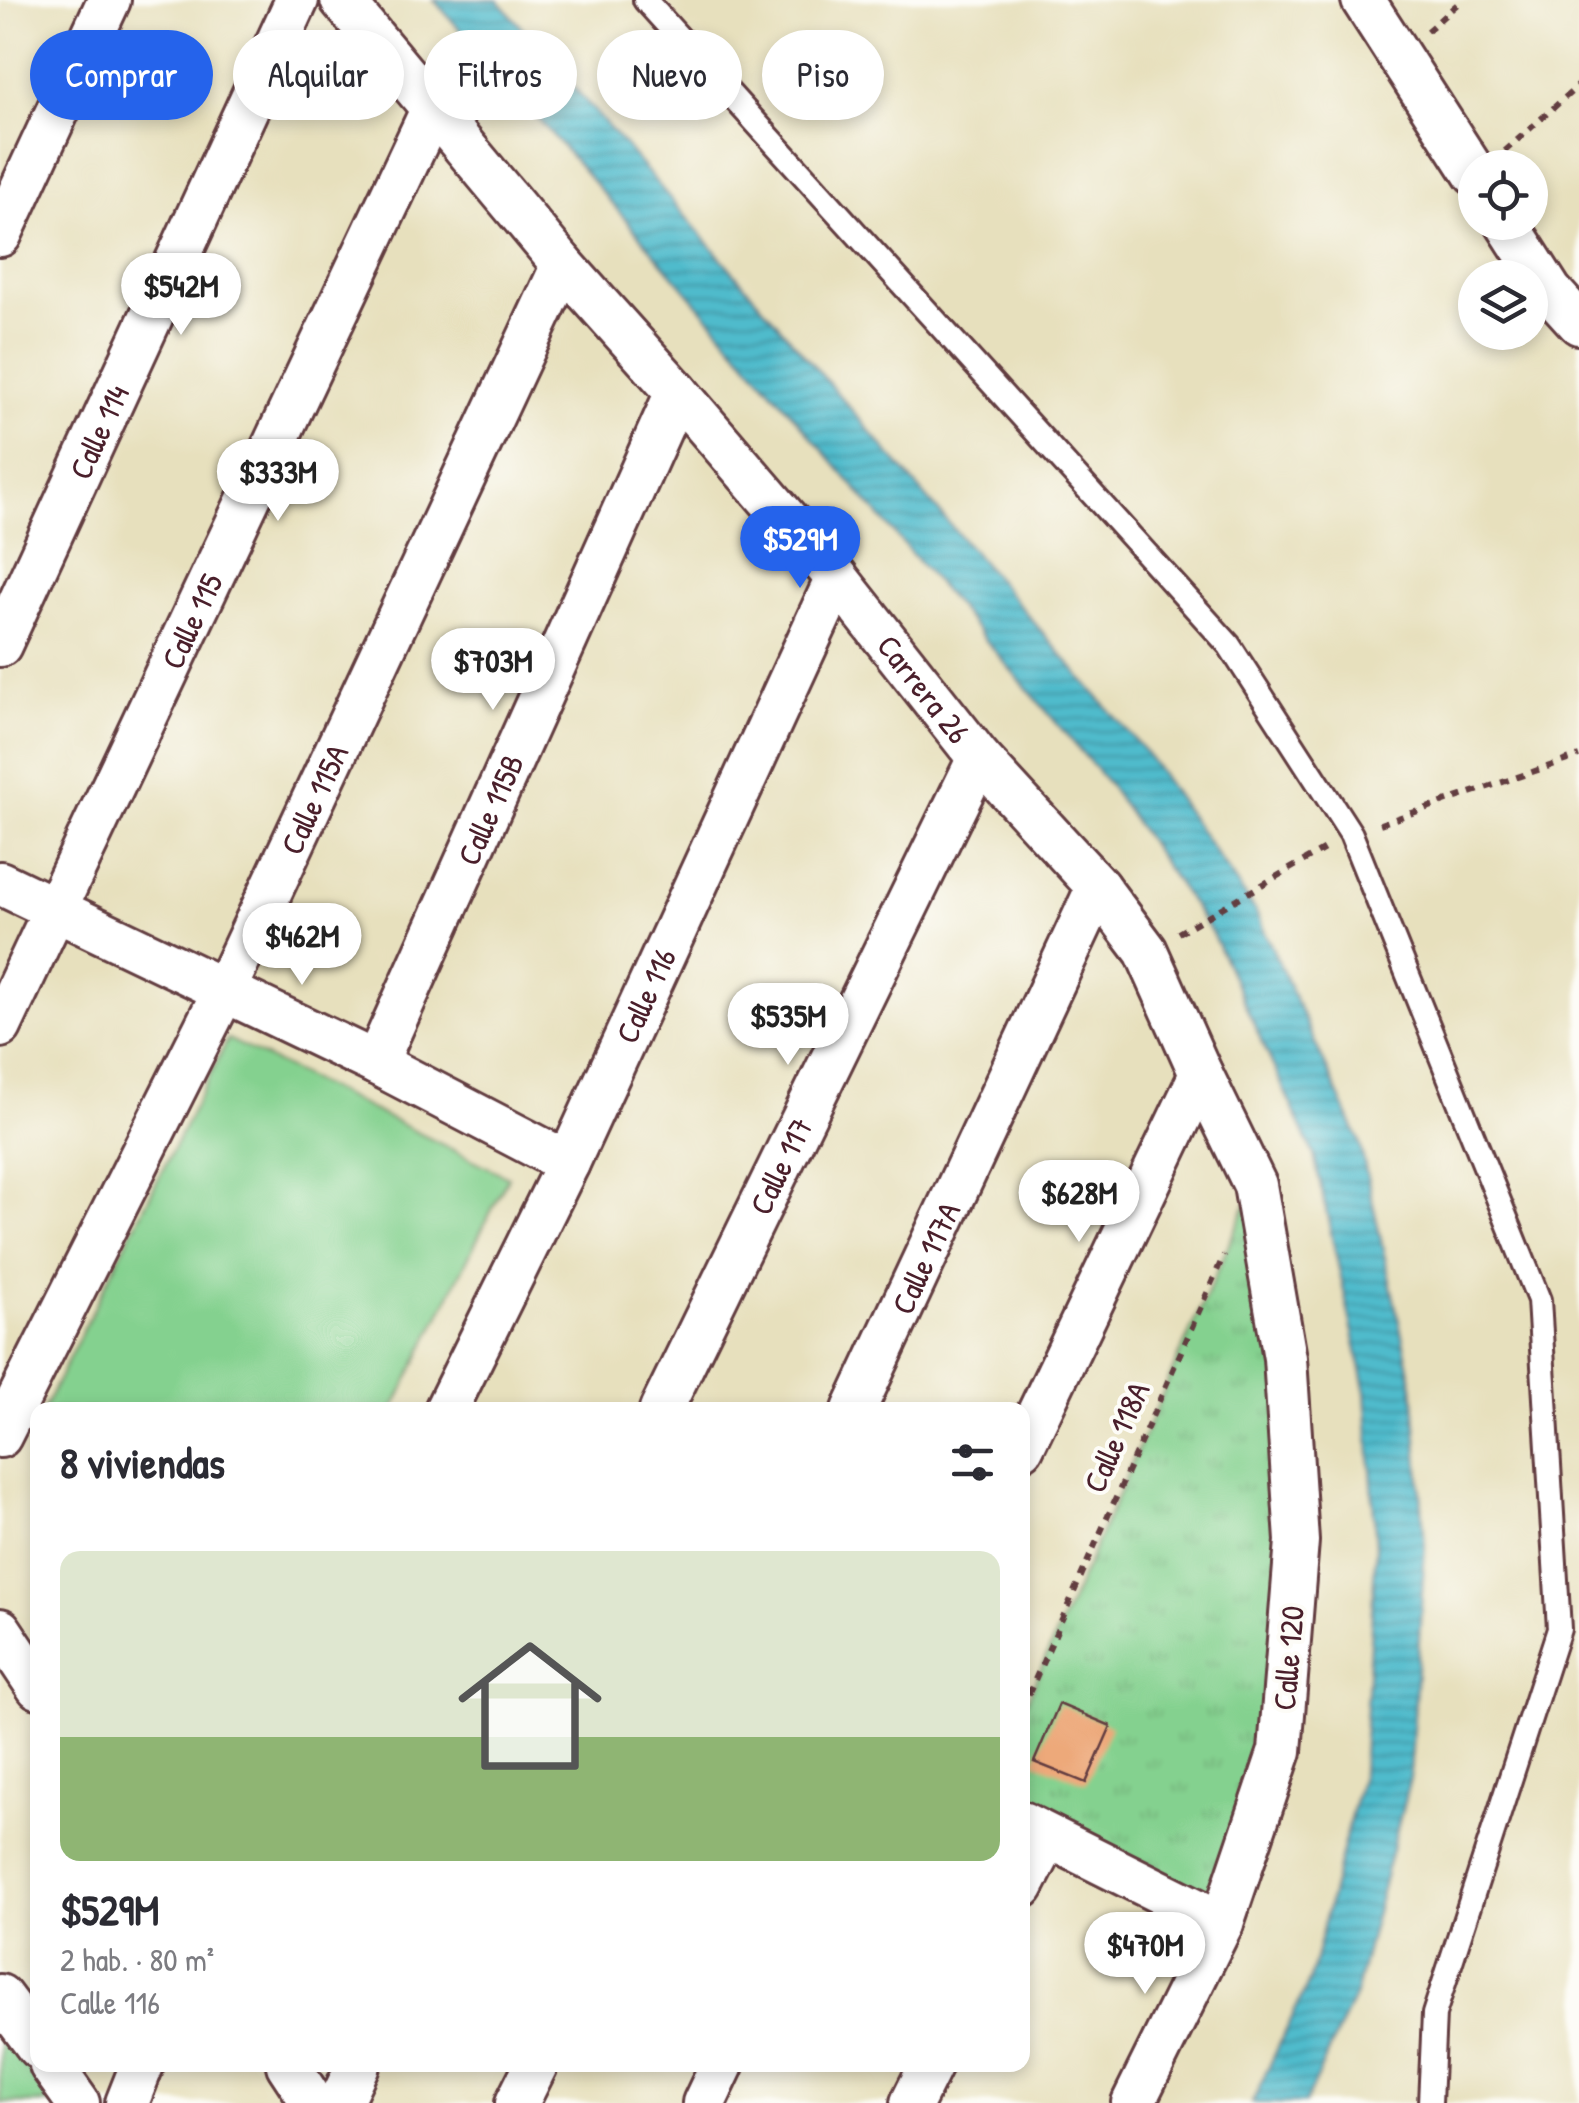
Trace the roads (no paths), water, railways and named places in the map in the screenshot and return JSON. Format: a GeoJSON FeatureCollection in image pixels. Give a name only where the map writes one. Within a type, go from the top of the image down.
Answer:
{"type":"FeatureCollection","features":[{"type":"Feature","properties":{"kind":"street"},"geometry":{"type":"LineString","coordinates":[[0,235],[109,0]]}},
{"type":"Feature","properties":{"kind":"street","name":"Calle 114"},"geometry":{"type":"LineString","coordinates":[[0,645],[297,0]]}},
{"type":"Feature","properties":{"kind":"street","name":"Carrera 26"},"geometry":{"type":"LineString","coordinates":[[342,0],[424,97]]}},
{"type":"Feature","properties":{"kind":"street"},"geometry":{"type":"LineString","coordinates":[[1362,0],[1477,150]]}},
{"type":"Feature","properties":{"kind":"street","name":"Calle 115"},"geometry":{"type":"LineString","coordinates":[[0,1026],[427,120]]}},
{"type":"Feature","properties":{"kind":"street","name":"Carrera 26"},"geometry":{"type":"LineString","coordinates":[[443,120],[563,265],[836,578],[979,758],[1098,888],[1146,951],[1255,1185]]}},
{"type":"Feature","properties":{"kind":"street"},"geometry":{"type":"LineString","coordinates":[[1524,240],[1564,280],[1579,323]]}},
{"type":"Feature","properties":{"kind":"street","name":"Calle 115A"},"geometry":{"type":"LineString","coordinates":[[0,1436],[224,991],[563,265]]}},
{"type":"Feature","properties":{"kind":"street","name":"Calle 115B"},"geometry":{"type":"LineString","coordinates":[[376,1064],[676,392]]}},
{"type":"Feature","properties":{"kind":"street","name":"Calle 116"},"geometry":{"type":"LineString","coordinates":[[450,1402],[568,1163],[836,578]]}},
{"type":"Feature","properties":{"kind":"street","name":"Calle 117"},"geometry":{"type":"LineString","coordinates":[[665,1402],[979,758]]}},
{"type":"Feature","properties":{"kind":"street"},"geometry":{"type":"LineString","coordinates":[[0,883],[376,1064],[568,1163]]}},
{"type":"Feature","properties":{"kind":"street","name":"Calle 117A"},"geometry":{"type":"LineString","coordinates":[[858,1402],[1098,888]]}},
{"type":"Feature","properties":{"kind":"street"},"geometry":{"type":"LineString","coordinates":[[1030,1431],[1202,1074]]}},
{"type":"Feature","properties":{"kind":"street","name":"Calle 120"},"geometry":{"type":"LineString","coordinates":[[1133,2103],[1222,1923],[1280,1751],[1297,1541],[1285,1358],[1255,1185]]}},
{"type":"Feature","properties":{"kind":"street"},"geometry":{"type":"LineString","coordinates":[[0,1630],[30,1675]]}},
{"type":"Feature","properties":{"kind":"street"},"geometry":{"type":"LineString","coordinates":[[1035,1830],[1222,1923]]}},
{"type":"Feature","properties":{"kind":"street"},"geometry":{"type":"LineString","coordinates":[[0,1996],[30,2036]]}},
{"type":"Feature","properties":{"kind":"street"},"geometry":{"type":"LineString","coordinates":[[55,2072],[78,2103]]}},
{"type":"Feature","properties":{"kind":"street"},"geometry":{"type":"LineString","coordinates":[[127,2103],[139,2072]]}},
{"type":"Feature","properties":{"kind":"street"},"geometry":{"type":"LineString","coordinates":[[293,2072],[313,2103]]}},
{"type":"Feature","properties":{"kind":"street"},"geometry":{"type":"LineString","coordinates":[[340,2103],[355,2072]]}},
{"type":"Feature","properties":{"kind":"street"},"geometry":{"type":"LineString","coordinates":[[518,2103],[533,2072]]}},
{"type":"Feature","properties":{"kind":"street"},"geometry":{"type":"LineString","coordinates":[[704,2103],[719,2072]]}},
{"type":"Feature","properties":{"kind":"street"},"geometry":{"type":"LineString","coordinates":[[912,2103],[928,2072]]}},
{"type":"Feature","properties":{"kind":"lane"},"geometry":{"type":"LineString","coordinates":[[646,0],[1229,646],[1351,834],[1540,1300],[1559,1629],[1434,2014],[1430,2103]]}},
{"type":"Feature","properties":{"kind":"water"},"geometry":{"type":"Polygon","coordinates":[[[434,0],[498,0],[524,30],[460,30],[434,0]]]}},
{"type":"Feature","properties":{"kind":"water"},"geometry":{"type":"Polygon","coordinates":[[[577,91],[597,114],[597,120],[602,120],[632,154],[1146,753],[1255,910],[1359,1140],[1413,1385],[1425,1546],[1410,1778],[1355,1995],[1305,2103],[1252,2103],[1310,1979],[1362,1771],[1376,1546],[1366,1392],[1314,1155],[1212,933],[1107,782],[539,120],[577,120],[577,91]]]}}]}
